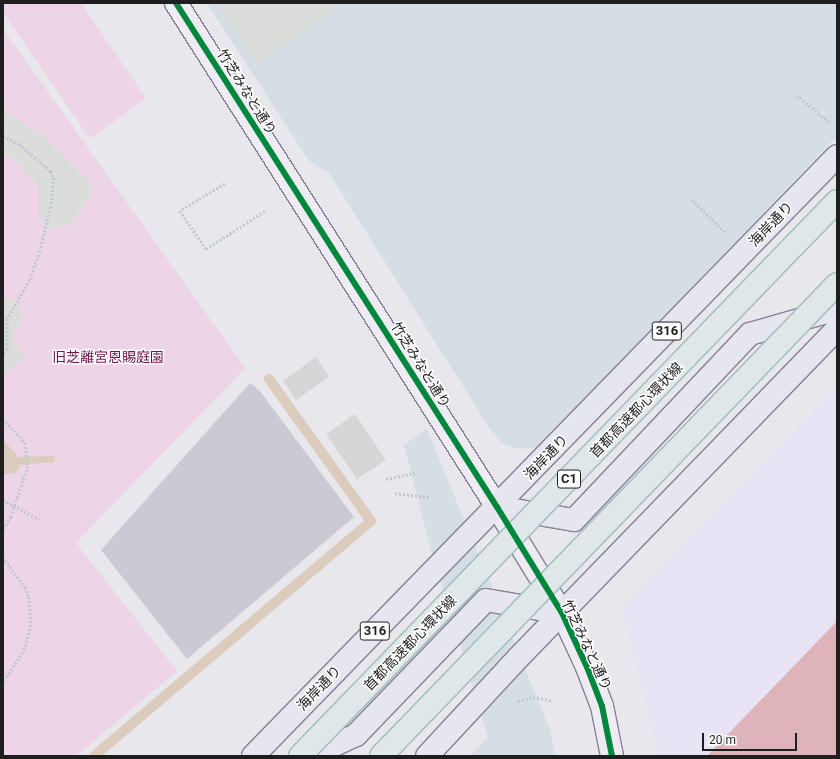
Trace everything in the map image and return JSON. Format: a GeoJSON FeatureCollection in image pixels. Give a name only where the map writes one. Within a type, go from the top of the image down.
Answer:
{"type":"FeatureCollection","features":[{"type":"Feature","properties":{"kind":"highway","name":"首都高速都心環状線"},"geometry":{"type":"LineString","coordinates":[[300,756],[837,201]]}},
{"type":"Feature","properties":{"kind":"highway"},"geometry":{"type":"LineString","coordinates":[[382,756],[837,284]]}},
{"type":"Feature","properties":{"kind":"main road","name":"海岸通り"},"geometry":{"type":"LineString","coordinates":[[253,756],[837,156]]}},
{"type":"Feature","properties":{"kind":"main road"},"geometry":{"type":"LineString","coordinates":[[497,507],[574,520],[750,334],[837,309]]}},
{"type":"Feature","properties":{"kind":"main road"},"geometry":{"type":"LineString","coordinates":[[427,756],[562,613],[837,328]]}},
{"type":"Feature","properties":{"kind":"main road"},"geometry":{"type":"LineString","coordinates":[[311,756],[356,735],[486,600],[562,613]]}},
{"type":"Feature","properties":{"kind":"street","name":"竹芝みなと通り"},"geometry":{"type":"LineString","coordinates":[[176,3],[497,507],[562,613],[587,666],[602,706],[612,756]]}},
{"type":"Feature","properties":{"kind":"path"},"geometry":{"type":"LineString","coordinates":[[797,95],[830,123]]}},
{"type":"Feature","properties":{"kind":"path"},"geometry":{"type":"LineString","coordinates":[[3,136],[19,144],[51,171],[54,178],[51,207],[40,251],[30,280],[7,319],[7,350],[3,357]]}},
{"type":"Feature","properties":{"kind":"path"},"geometry":{"type":"LineString","coordinates":[[225,184],[180,211],[206,249],[265,211]]}},
{"type":"Feature","properties":{"kind":"path"},"geometry":{"type":"LineString","coordinates":[[692,200],[729,235]]}},
{"type":"Feature","properties":{"kind":"path"},"geometry":{"type":"LineString","coordinates":[[3,419],[20,435],[28,456],[28,466],[15,506],[3,530]]}},
{"type":"Feature","properties":{"kind":"path"},"geometry":{"type":"LineString","coordinates":[[386,479],[416,473]]}},
{"type":"Feature","properties":{"kind":"path"},"geometry":{"type":"LineString","coordinates":[[395,494],[430,497]]}},
{"type":"Feature","properties":{"kind":"path"},"geometry":{"type":"LineString","coordinates":[[3,500],[39,519]]}},
{"type":"Feature","properties":{"kind":"path"},"geometry":{"type":"LineString","coordinates":[[3,557],[25,587],[29,597],[32,625],[25,649],[3,683]]}},
{"type":"Feature","properties":{"kind":"shaded area"},"geometry":{"type":"Polygon","coordinates":[[[207,3],[837,3],[837,136],[541,444],[533,448],[517,449],[501,442],[490,429],[329,173],[309,161],[207,3]]]}},
{"type":"Feature","properties":{"kind":"shaded area"},"geometry":{"type":"Polygon","coordinates":[[[217,3],[345,3],[258,63],[217,3]]]}},
{"type":"Feature","properties":{"kind":"shaded area"},"geometry":{"type":"Polygon","coordinates":[[[3,110],[45,137],[92,185],[93,192],[71,224],[51,229],[39,216],[39,188],[15,159],[3,152],[3,110]]]}},
{"type":"Feature","properties":{"kind":"shaded area"},"geometry":{"type":"Polygon","coordinates":[[[7,298],[17,303],[24,317],[11,337],[25,357],[3,376],[3,300],[7,298]]]}},
{"type":"Feature","properties":{"kind":"shaded area"},"geometry":{"type":"Polygon","coordinates":[[[316,357],[329,377],[296,400],[283,381],[316,357]]]}},
{"type":"Feature","properties":{"kind":"shaded area"},"geometry":{"type":"Polygon","coordinates":[[[250,383],[259,390],[354,517],[187,659],[101,550],[250,383]]]}},
{"type":"Feature","properties":{"kind":"shaded area"},"geometry":{"type":"Polygon","coordinates":[[[837,387],[837,756],[660,756],[623,609],[837,387]]]}},
{"type":"Feature","properties":{"kind":"shaded area"},"geometry":{"type":"Polygon","coordinates":[[[355,414],[386,460],[357,479],[326,434],[355,414]]]}},
{"type":"Feature","properties":{"kind":"shaded area"},"geometry":{"type":"Polygon","coordinates":[[[427,429],[550,730],[555,756],[470,756],[488,737],[431,550],[404,445],[427,429]]]}},
{"type":"Feature","properties":{"kind":"shaded area"},"geometry":{"type":"Polygon","coordinates":[[[3,439],[18,457],[54,456],[55,462],[20,465],[20,468],[14,474],[10,472],[3,475],[3,439]]]}},
{"type":"Feature","properties":{"kind":"shaded area"},"geometry":{"type":"Polygon","coordinates":[[[837,621],[837,756],[707,756],[837,621]]]}},
{"type":"Feature","properties":{"kind":"green space"},"geometry":{"type":"Polygon","coordinates":[[[3,3],[81,3],[146,98],[90,139],[3,12],[3,3]]]}},
{"type":"Feature","properties":{"kind":"green space","name":"旧芝離宮恩賜庭園"},"geometry":{"type":"Polygon","coordinates":[[[3,29],[245,368],[76,543],[177,671],[76,756],[3,756],[3,29]]]}},
{"type":"Feature","properties":{"kind":"waterway"},"geometry":{"type":"LineString","coordinates":[[94,756],[371,521],[269,379]]}},
{"type":"Feature","properties":{"kind":"cycle path"},"geometry":{"type":"LineString","coordinates":[[176,3],[497,507],[562,613],[587,667],[602,706],[612,756]]}}]}
